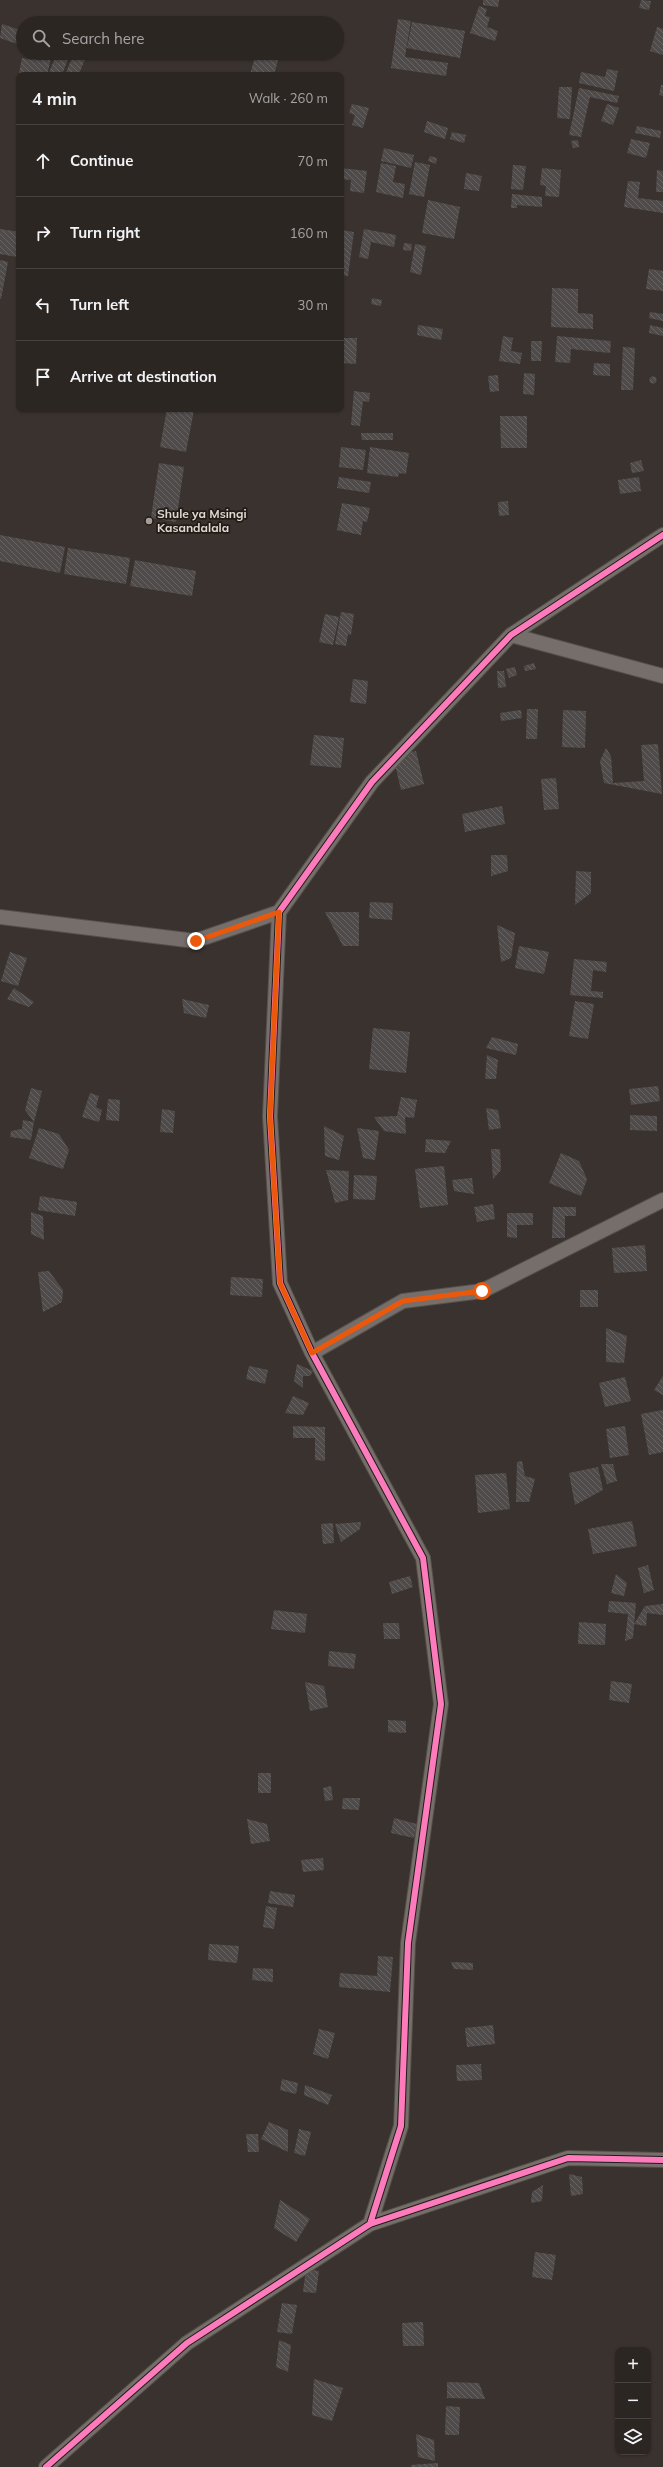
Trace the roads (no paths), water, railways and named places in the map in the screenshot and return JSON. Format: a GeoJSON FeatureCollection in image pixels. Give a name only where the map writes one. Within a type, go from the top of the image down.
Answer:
{"type":"FeatureCollection","features":[{"type":"Feature","properties":{"kind":"street"},"geometry":{"type":"LineString","coordinates":[[370,2224],[401,2126],[408,1943],[441,1704],[424,1558],[312,1353],[280,1283],[270,1116],[279,912],[372,782],[511,635],[663,535]]}},
{"type":"Feature","properties":{"kind":"street"},"geometry":{"type":"LineString","coordinates":[[511,635],[663,676]]}},
{"type":"Feature","properties":{"kind":"street"},"geometry":{"type":"LineString","coordinates":[[0,917],[196,941],[279,912]]}},
{"type":"Feature","properties":{"kind":"street"},"geometry":{"type":"LineString","coordinates":[[312,1353],[403,1301],[482,1291],[663,1200]]}},
{"type":"Feature","properties":{"kind":"street"},"geometry":{"type":"LineString","coordinates":[[46,2467],[187,2342],[370,2224],[568,2158],[663,2160]]}},
{"type":"Feature","properties":{"kind":"place","name":"Shule ya Msingi Kasandalala"},"geometry":{"type":"Point","coordinates":[149,521]}}]}
